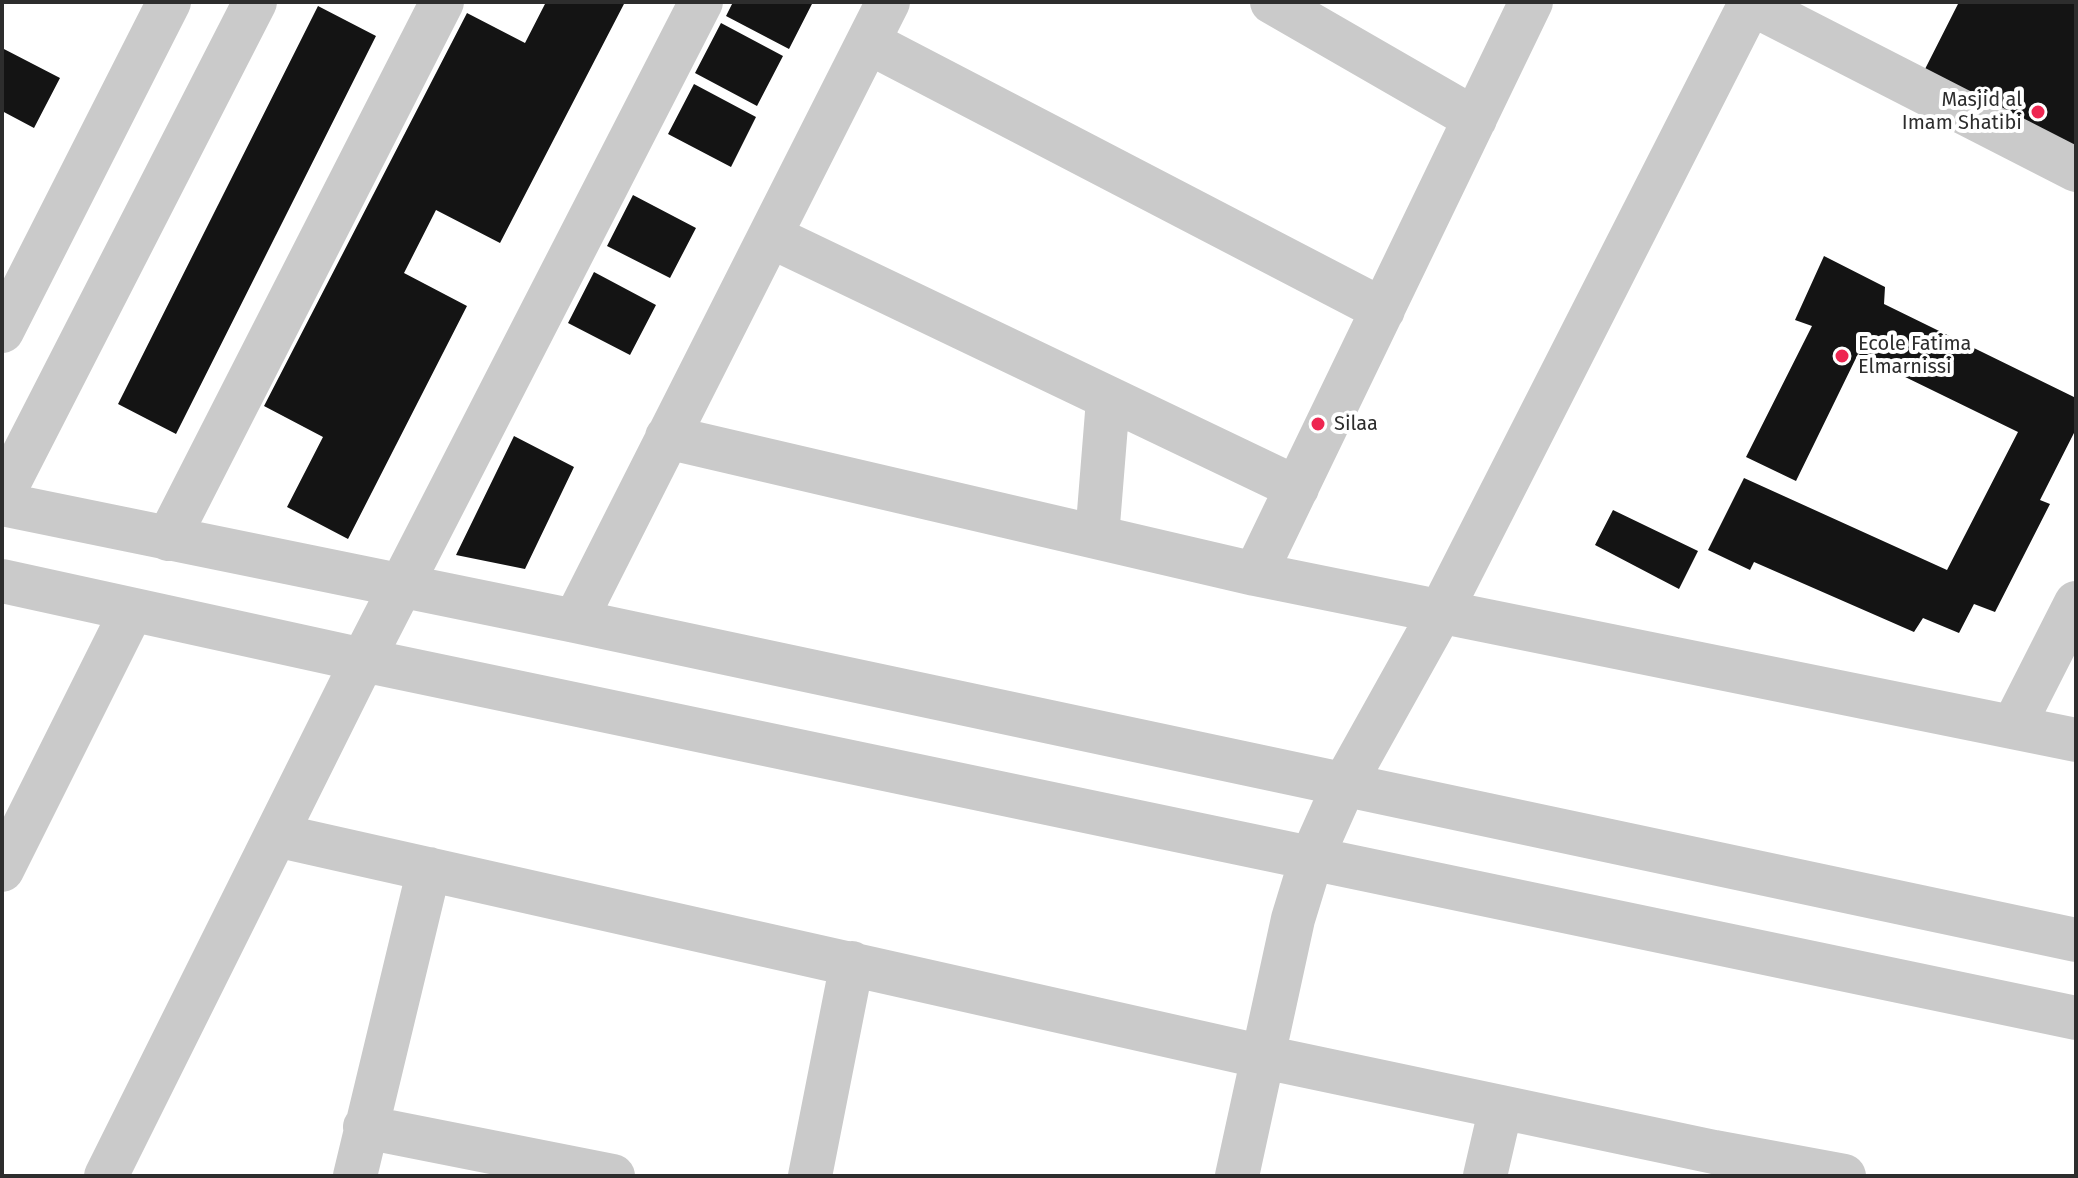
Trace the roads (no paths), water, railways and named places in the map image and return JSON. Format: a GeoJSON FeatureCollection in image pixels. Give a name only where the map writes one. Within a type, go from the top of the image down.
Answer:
{"type":"FeatureCollection","features":[{"type":"Feature","properties":{"kind":"street"},"geometry":{"type":"LineString","coordinates":[[2,331],[169,2]]}},
{"type":"Feature","properties":{"kind":"street"},"geometry":{"type":"LineString","coordinates":[[2,496],[255,2]]}},
{"type":"Feature","properties":{"kind":"street"},"geometry":{"type":"LineString","coordinates":[[168,539],[442,2]]}},
{"type":"Feature","properties":{"kind":"street"},"geometry":{"type":"LineString","coordinates":[[106,1176],[363,660],[701,2]]}},
{"type":"Feature","properties":{"kind":"street"},"geometry":{"type":"LineString","coordinates":[[575,621],[888,2]]}},
{"type":"Feature","properties":{"kind":"street"},"geometry":{"type":"LineString","coordinates":[[1272,2],[1475,119]]}},
{"type":"Feature","properties":{"kind":"street"},"geometry":{"type":"LineString","coordinates":[[1255,574],[1531,2]]}},
{"type":"Feature","properties":{"kind":"street"},"geometry":{"type":"LineString","coordinates":[[1237,1176],[1293,919],[1312,857],[1345,783],[1441,611],[1750,2],[2076,170]]}},
{"type":"Feature","properties":{"kind":"street"},"geometry":{"type":"LineString","coordinates":[[868,42],[1383,310]]}},
{"type":"Feature","properties":{"kind":"street"},"geometry":{"type":"LineString","coordinates":[[770,236],[1297,488]]}},
{"type":"Feature","properties":{"kind":"street"},"geometry":{"type":"LineString","coordinates":[[1097,537],[1108,400]]}},
{"type":"Feature","properties":{"kind":"street"},"geometry":{"type":"LineString","coordinates":[[667,437],[1255,574],[2076,740]]}},
{"type":"Feature","properties":{"kind":"street"},"geometry":{"type":"LineString","coordinates":[[2,504],[575,621],[2076,940]]}},
{"type":"Feature","properties":{"kind":"street"},"geometry":{"type":"LineString","coordinates":[[2,581],[363,660],[2076,1018]]}},
{"type":"Feature","properties":{"kind":"street"},"geometry":{"type":"LineString","coordinates":[[2013,727],[2076,603]]}},
{"type":"Feature","properties":{"kind":"street"},"geometry":{"type":"LineString","coordinates":[[2,870],[132,610]]}},
{"type":"Feature","properties":{"kind":"street"},"geometry":{"type":"LineString","coordinates":[[276,835],[1264,1057],[1501,1107],[1711,1164],[1844,1176]]}},
{"type":"Feature","properties":{"kind":"street"},"geometry":{"type":"LineString","coordinates":[[355,1176],[429,869]]}},
{"type":"Feature","properties":{"kind":"street"},"geometry":{"type":"LineString","coordinates":[[810,1176],[852,963]]}},
{"type":"Feature","properties":{"kind":"street"},"geometry":{"type":"LineString","coordinates":[[1485,1176],[1501,1107]]}},
{"type":"Feature","properties":{"kind":"street"},"geometry":{"type":"LineString","coordinates":[[365,1127],[613,1176]]}},
{"type":"Feature","properties":{"kind":"place","name":"Masjid al Imam Shatibi"},"geometry":{"type":"Point","coordinates":[2038,112]}},
{"type":"Feature","properties":{"kind":"place","name":"Ecole Fatima Elmarnissi"},"geometry":{"type":"Point","coordinates":[1842,356]}},
{"type":"Feature","properties":{"kind":"place","name":"Silaa"},"geometry":{"type":"Point","coordinates":[1318,424]}}]}
